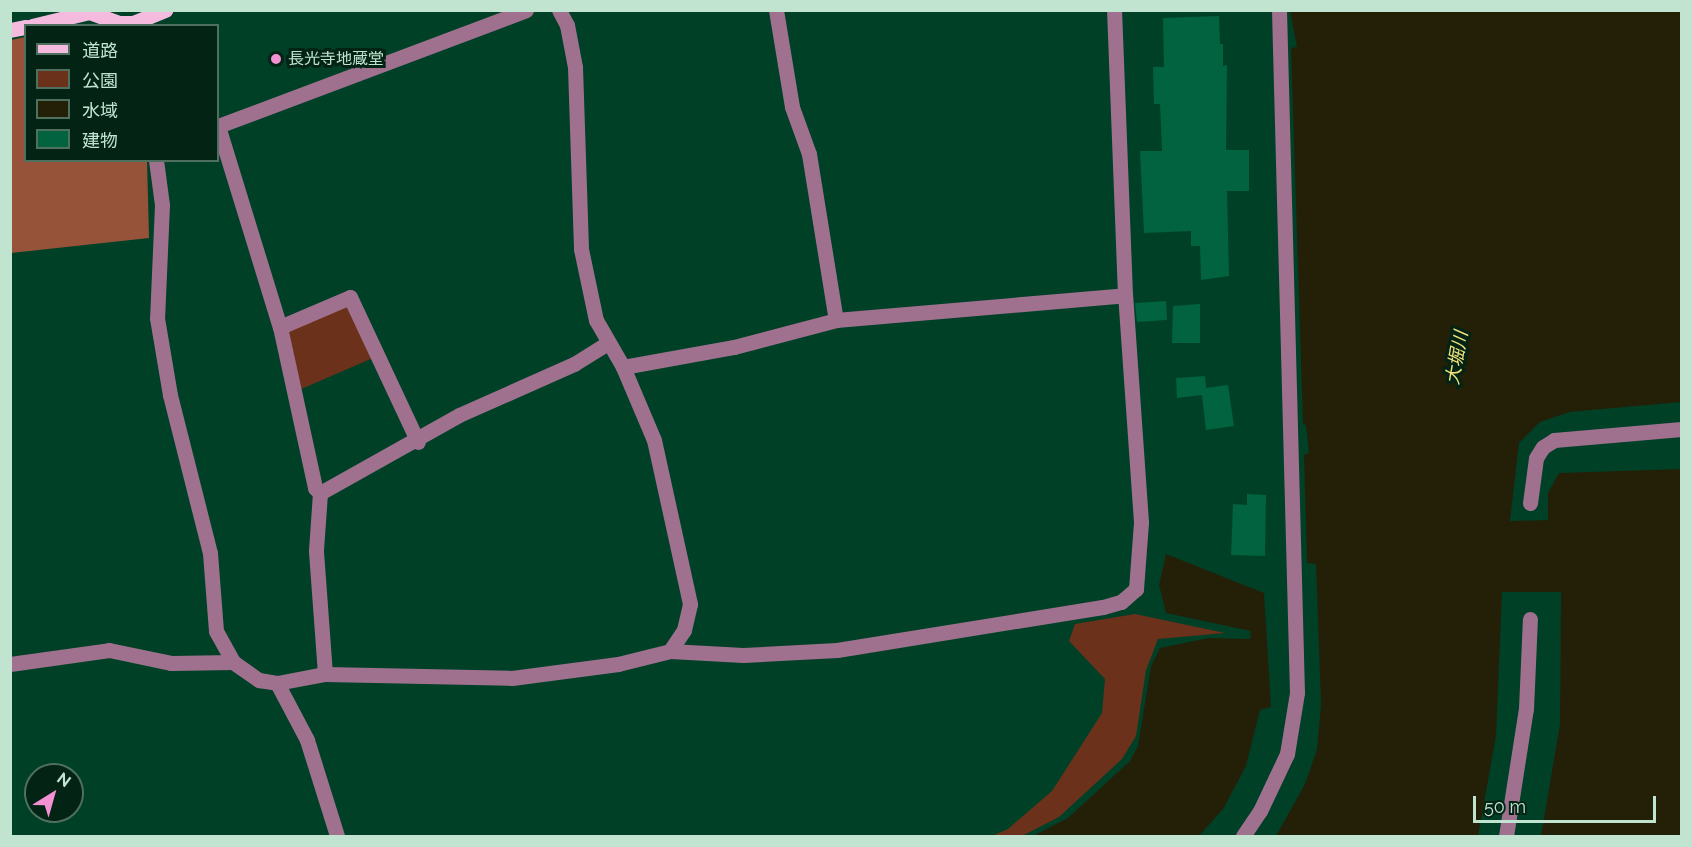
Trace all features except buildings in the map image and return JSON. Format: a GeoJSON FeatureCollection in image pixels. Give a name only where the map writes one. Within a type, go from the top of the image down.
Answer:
{"type":"FeatureCollection","features":[{"type":"Feature","properties":{"kind":"main road"},"geometry":{"type":"LineString","coordinates":[[41,24],[95,12],[112,23],[133,23],[165,10]]}},
{"type":"Feature","properties":{"kind":"street"},"geometry":{"type":"LineString","coordinates":[[219,126],[526,10]]}},
{"type":"Feature","properties":{"kind":"street"},"geometry":{"type":"LineString","coordinates":[[559,10],[567,26],[575,67],[581,249],[596,321],[623,367],[654,440],[690,604],[684,630],[670,651]]}},
{"type":"Feature","properties":{"kind":"street"},"geometry":{"type":"LineString","coordinates":[[776,10],[792,107],[809,154],[836,320]]}},
{"type":"Feature","properties":{"kind":"street"},"geometry":{"type":"LineString","coordinates":[[156,162],[162,205],[159,329],[170,395],[210,553],[216,631],[233,662],[259,680],[277,683],[325,674],[512,678],[618,664],[670,651],[743,655],[837,650],[1103,607],[1130,596],[1139,574],[1141,522],[1125,295],[1114,10]]}},
{"type":"Feature","properties":{"kind":"street"},"geometry":{"type":"LineString","coordinates":[[1243,837],[1260,811],[1287,754],[1297,693],[1279,10]]}},
{"type":"Feature","properties":{"kind":"street"},"geometry":{"type":"LineString","coordinates":[[219,129],[280,327],[315,488],[320,494],[316,550],[325,674]]}},
{"type":"Feature","properties":{"kind":"street"},"geometry":{"type":"LineString","coordinates":[[623,367],[734,347],[836,320],[1125,295]]}},
{"type":"Feature","properties":{"kind":"street"},"geometry":{"type":"LineString","coordinates":[[280,327],[350,297],[418,442]]}},
{"type":"Feature","properties":{"kind":"street"},"geometry":{"type":"LineString","coordinates":[[320,494],[418,442],[459,416],[574,364],[608,344]]}},
{"type":"Feature","properties":{"kind":"street"},"geometry":{"type":"LineString","coordinates":[[1530,503],[1536,458],[1543,447],[1554,440],[1682,429]]}},
{"type":"Feature","properties":{"kind":"street"},"geometry":{"type":"LineString","coordinates":[[1506,837],[1526,709],[1530,619]]}},
{"type":"Feature","properties":{"kind":"street"},"geometry":{"type":"LineString","coordinates":[[10,664],[109,650],[171,663],[233,662]]}},
{"type":"Feature","properties":{"kind":"street"},"geometry":{"type":"LineString","coordinates":[[277,683],[307,740],[337,837]]}},
{"type":"Feature","properties":{"kind":"green space"},"geometry":{"type":"Polygon","coordinates":[[[347,303],[373,358],[299,390],[287,336],[294,325],[347,303]]]}},
{"type":"Feature","properties":{"kind":"green space"},"geometry":{"type":"Polygon","coordinates":[[[1135,614],[1225,633],[1158,639],[1146,670],[1136,736],[1122,759],[1059,817],[1022,836],[992,836],[1008,829],[1052,791],[1102,713],[1105,679],[1069,641],[1075,624],[1135,614]]]}},
{"type":"Feature","properties":{"kind":"shaded area"},"geometry":{"type":"Polygon","coordinates":[[[24,37],[24,162],[147,162],[149,238],[11,253],[11,40],[24,37]]]}},
{"type":"Feature","properties":{"kind":"water","name":"大堀川"},"geometry":{"type":"Polygon","coordinates":[[[1290,11],[1681,11],[1681,402],[1569,412],[1540,422],[1519,443],[1510,521],[1548,520],[1548,493],[1559,473],[1681,469],[1681,836],[1541,836],[1560,724],[1561,592],[1502,592],[1496,736],[1478,836],[1276,836],[1305,784],[1317,749],[1321,705],[1316,564],[1307,563],[1304,455],[1309,453],[1306,425],[1303,424],[1291,48],[1297,47],[1290,11]]]}},
{"type":"Feature","properties":{"kind":"water"},"geometry":{"type":"Polygon","coordinates":[[[1166,554],[1264,593],[1271,707],[1260,710],[1246,766],[1223,809],[1199,836],[1033,836],[1068,818],[1130,761],[1138,746],[1151,666],[1160,648],[1209,638],[1250,639],[1251,631],[1166,613],[1159,585],[1166,554]]]}},
{"type":"Feature","properties":{"kind":"place","name":"長光寺地蔵堂"},"geometry":{"type":"Point","coordinates":[276,59]}}]}
